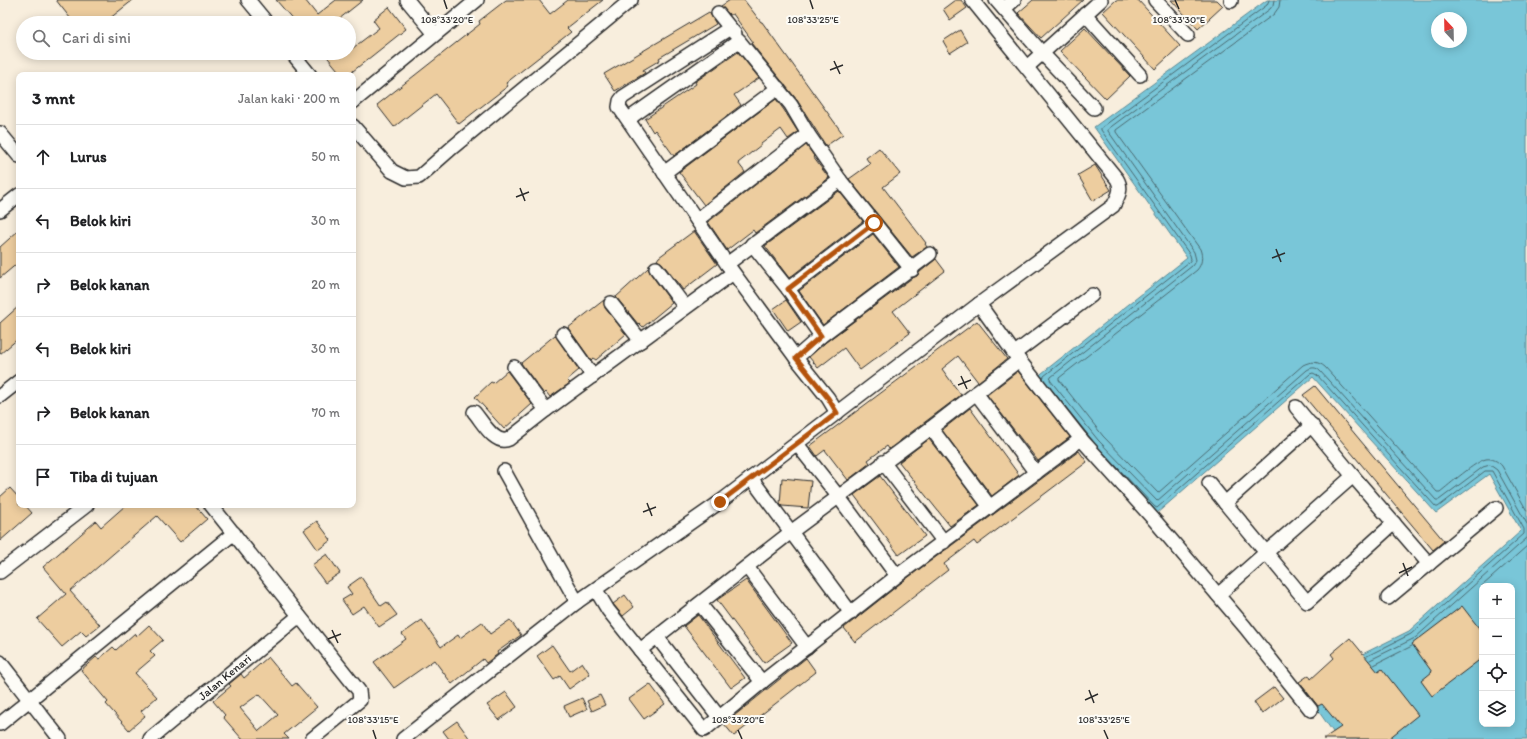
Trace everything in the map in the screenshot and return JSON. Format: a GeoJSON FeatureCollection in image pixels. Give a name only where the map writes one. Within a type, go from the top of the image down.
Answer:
{"type":"FeatureCollection","features":[{"type":"Feature","properties":{"kind":"street"},"geometry":{"type":"LineString","coordinates":[[248,0],[261,16]]}},
{"type":"Feature","properties":{"kind":"street"},"geometry":{"type":"LineString","coordinates":[[407,0],[435,34]]}},
{"type":"Feature","properties":{"kind":"street"},"geometry":{"type":"LineString","coordinates":[[356,100],[477,0]]}},
{"type":"Feature","properties":{"kind":"street"},"geometry":{"type":"LineString","coordinates":[[356,129],[392,171],[406,178],[420,177],[453,147],[631,0]]}},
{"type":"Feature","properties":{"kind":"street"},"geometry":{"type":"LineString","coordinates":[[403,739],[577,602],[720,502],[979,304],[1113,206],[1121,188],[1117,179],[972,0]]}},
{"type":"Feature","properties":{"kind":"street"},"geometry":{"type":"LineString","coordinates":[[1014,0],[1000,4],[1042,53],[1094,108]]}},
{"type":"Feature","properties":{"kind":"street"},"geometry":{"type":"LineString","coordinates":[[1027,67],[1101,0]]}},
{"type":"Feature","properties":{"kind":"street"},"geometry":{"type":"LineString","coordinates":[[1155,0],[1188,35]]}},
{"type":"Feature","properties":{"kind":"street"},"geometry":{"type":"LineString","coordinates":[[718,13],[791,105],[808,134],[840,180],[912,270]]}},
{"type":"Feature","properties":{"kind":"street"},"geometry":{"type":"LineString","coordinates":[[1085,14],[1140,75]]}},
{"type":"Feature","properties":{"kind":"street"},"geometry":{"type":"LineString","coordinates":[[730,28],[623,97],[620,101],[619,107],[730,269],[796,358],[828,398],[837,413]]}},
{"type":"Feature","properties":{"kind":"street"},"geometry":{"type":"LineString","coordinates":[[629,120],[634,114],[739,40]]}},
{"type":"Feature","properties":{"kind":"street"},"geometry":{"type":"LineString","coordinates":[[298,60],[308,72]]}},
{"type":"Feature","properties":{"kind":"street"},"geometry":{"type":"LineString","coordinates":[[664,173],[778,88]]}},
{"type":"Feature","properties":{"kind":"street"},"geometry":{"type":"LineString","coordinates":[[0,133],[16,152]]}},
{"type":"Feature","properties":{"kind":"street"},"geometry":{"type":"LineString","coordinates":[[697,220],[808,134]]}},
{"type":"Feature","properties":{"kind":"street"},"geometry":{"type":"LineString","coordinates":[[474,412],[497,439],[505,441],[685,308],[730,269],[752,244],[840,180]]}},
{"type":"Feature","properties":{"kind":"street"},"geometry":{"type":"LineString","coordinates":[[0,210],[16,197]]}},
{"type":"Feature","properties":{"kind":"street"},"geometry":{"type":"LineString","coordinates":[[788,289],[874,223]]}},
{"type":"Feature","properties":{"kind":"street"},"geometry":{"type":"LineString","coordinates":[[752,244],[788,289],[821,336]]}},
{"type":"Feature","properties":{"kind":"street"},"geometry":{"type":"LineString","coordinates":[[796,358],[821,336],[912,270],[930,254]]}},
{"type":"Feature","properties":{"kind":"street"},"geometry":{"type":"LineString","coordinates":[[656,268],[685,308]]}},
{"type":"Feature","properties":{"kind":"street"},"geometry":{"type":"LineString","coordinates":[[640,650],[838,496],[976,393],[1017,356],[1092,295]]}},
{"type":"Feature","properties":{"kind":"street"},"geometry":{"type":"LineString","coordinates":[[611,303],[641,341]]}},
{"type":"Feature","properties":{"kind":"street"},"geometry":{"type":"LineString","coordinates":[[979,304],[1081,439],[1156,522],[1245,627],[1311,710]]}},
{"type":"Feature","properties":{"kind":"street"},"geometry":{"type":"LineString","coordinates":[[563,334],[593,376]]}},
{"type":"Feature","properties":{"kind":"street"},"geometry":{"type":"LineString","coordinates":[[514,367],[546,410]]}},
{"type":"Feature","properties":{"kind":"street"},"geometry":{"type":"LineString","coordinates":[[0,396],[16,383]]}},
{"type":"Feature","properties":{"kind":"street"},"geometry":{"type":"LineString","coordinates":[[976,393],[1036,472]]}},
{"type":"Feature","properties":{"kind":"street"},"geometry":{"type":"LineString","coordinates":[[1296,407],[1429,564]]}},
{"type":"Feature","properties":{"kind":"street"},"geometry":{"type":"LineString","coordinates":[[1225,502],[1312,425]]}},
{"type":"Feature","properties":{"kind":"street"},"geometry":{"type":"LineString","coordinates":[[931,428],[990,507]]}},
{"type":"Feature","properties":{"kind":"street"},"geometry":{"type":"LineString","coordinates":[[596,590],[608,610],[704,730],[762,682],[897,576],[1081,439]]}},
{"type":"Feature","properties":{"kind":"street"},"geometry":{"type":"LineString","coordinates":[[797,444],[838,496],[897,576]]}},
{"type":"Feature","properties":{"kind":"street"},"geometry":{"type":"LineString","coordinates":[[883,462],[944,542]]}},
{"type":"Feature","properties":{"kind":"street"},"geometry":{"type":"LineString","coordinates":[[504,471],[577,602]]}},
{"type":"Feature","properties":{"kind":"street"},"geometry":{"type":"LineString","coordinates":[[1218,596],[1353,476]]}},
{"type":"Feature","properties":{"kind":"street"},"geometry":{"type":"LineString","coordinates":[[751,478],[851,612]]}},
{"type":"Feature","properties":{"kind":"street"},"geometry":{"type":"LineString","coordinates":[[1209,483],[1307,602],[1394,523]]}},
{"type":"Feature","properties":{"kind":"street"},"geometry":{"type":"LineString","coordinates":[[0,572],[83,508]]}},
{"type":"Feature","properties":{"kind":"street"},"geometry":{"type":"LineString","coordinates":[[213,508],[356,686],[361,697],[360,700],[312,739]]}},
{"type":"Feature","properties":{"kind":"street"},"geometry":{"type":"LineString","coordinates":[[1388,598],[1496,508]]}},
{"type":"Feature","properties":{"kind":"street"},"geometry":{"type":"LineString","coordinates":[[0,724],[234,533]]}},
{"type":"Feature","properties":{"kind":"street"},"geometry":{"type":"LineString","coordinates":[[746,568],[807,647]]}},
{"type":"Feature","properties":{"kind":"street"},"geometry":{"type":"LineString","coordinates":[[700,604],[762,682]]}},
{"type":"Feature","properties":{"kind":"street","name":"Jalan Kenari"},"geometry":{"type":"LineString","coordinates":[[150,739],[299,616]]}},
{"type":"Feature","properties":{"kind":"street"},"geometry":{"type":"LineString","coordinates":[[658,637],[720,717]]}},
{"type":"Feature","properties":{"kind":"street"},"geometry":{"type":"LineString","coordinates":[[0,662],[60,739]]}},
{"type":"Feature","properties":{"kind":"water"},"geometry":{"type":"Polygon","coordinates":[[[1267,0],[1527,0],[1527,739],[1338,739],[1300,685],[1409,631],[1521,531],[1489,474],[1436,513],[1313,377],[1156,514],[1091,446],[1037,377],[1187,258],[1094,127],[1267,0]]]}},
{"type":"Feature","properties":{"kind":"building"},"geometry":{"type":"Polygon","coordinates":[[[56,0],[133,0],[113,16],[69,16],[56,0]]]}},
{"type":"Feature","properties":{"kind":"building"},"geometry":{"type":"Polygon","coordinates":[[[276,0],[305,0],[317,15],[336,0],[363,0],[343,16],[290,16],[276,0]]]}},
{"type":"Feature","properties":{"kind":"building"},"geometry":{"type":"Polygon","coordinates":[[[506,0],[539,0],[550,14],[568,0],[603,0],[567,28],[571,32],[506,83],[508,86],[459,124],[436,94],[394,127],[377,105],[480,24],[479,21],[506,0]]]}},
{"type":"Feature","properties":{"kind":"building"},"geometry":{"type":"Polygon","coordinates":[[[730,0],[744,0],[762,22],[843,134],[826,146],[797,100],[751,43],[753,42],[733,14],[730,15],[721,6],[730,0]]]}},
{"type":"Feature","properties":{"kind":"building"},"geometry":{"type":"Polygon","coordinates":[[[955,0],[961,0],[967,8],[950,20],[943,9],[955,0]]]}},
{"type":"Feature","properties":{"kind":"building"},"geometry":{"type":"Polygon","coordinates":[[[1033,0],[1083,0],[1041,38],[1018,13],[1033,0]]]}},
{"type":"Feature","properties":{"kind":"building"},"geometry":{"type":"Polygon","coordinates":[[[1116,0],[1138,0],[1180,46],[1155,69],[1103,12],[1116,0]]]}},
{"type":"Feature","properties":{"kind":"building"},"geometry":{"type":"Polygon","coordinates":[[[1171,0],[1217,0],[1223,6],[1198,29],[1171,0]]]}},
{"type":"Feature","properties":{"kind":"building"},"geometry":{"type":"Polygon","coordinates":[[[389,7],[406,29],[352,72],[340,72],[330,60],[356,60],[356,46],[379,28],[373,20],[389,7]]]}},
{"type":"Feature","properties":{"kind":"building"},"geometry":{"type":"Polygon","coordinates":[[[709,12],[716,24],[659,58],[660,60],[643,70],[645,73],[615,91],[604,74],[709,12]]]}},
{"type":"Feature","properties":{"kind":"building"},"geometry":{"type":"Polygon","coordinates":[[[1085,28],[1130,76],[1106,99],[1060,51],[1085,28]]]}},
{"type":"Feature","properties":{"kind":"building"},"geometry":{"type":"Polygon","coordinates":[[[960,30],[967,42],[950,53],[943,41],[960,30]]]}},
{"type":"Feature","properties":{"kind":"building"},"geometry":{"type":"Polygon","coordinates":[[[738,52],[759,78],[734,95],[741,105],[674,156],[655,130],[653,132],[645,119],[696,84],[695,82],[738,52]]]}},
{"type":"Feature","properties":{"kind":"building"},"geometry":{"type":"Polygon","coordinates":[[[776,99],[798,132],[788,139],[781,129],[761,144],[738,163],[745,172],[704,205],[679,172],[776,99]]]}},
{"type":"Feature","properties":{"kind":"building"},"geometry":{"type":"Polygon","coordinates":[[[806,145],[829,178],[755,233],[753,230],[727,250],[708,222],[806,145]]]}},
{"type":"Feature","properties":{"kind":"building"},"geometry":{"type":"Polygon","coordinates":[[[879,148],[900,174],[883,187],[926,243],[925,244],[927,247],[912,257],[849,179],[870,164],[866,158],[879,148]]]}},
{"type":"Feature","properties":{"kind":"building"},"geometry":{"type":"Polygon","coordinates":[[[1095,165],[1111,190],[1093,201],[1078,175],[1095,165]]]}},
{"type":"Feature","properties":{"kind":"building"},"geometry":{"type":"Polygon","coordinates":[[[839,191],[863,221],[789,278],[765,246],[839,191]]]}},
{"type":"Feature","properties":{"kind":"building"},"geometry":{"type":"Polygon","coordinates":[[[694,231],[717,264],[683,290],[662,263],[657,260],[694,231]]]}},
{"type":"Feature","properties":{"kind":"building"},"geometry":{"type":"Polygon","coordinates":[[[16,233],[16,265],[0,278],[0,247],[16,233]]]}},
{"type":"Feature","properties":{"kind":"building"},"geometry":{"type":"Polygon","coordinates":[[[873,234],[899,267],[823,325],[799,291],[873,234]]]}},
{"type":"Feature","properties":{"kind":"building"},"geometry":{"type":"Polygon","coordinates":[[[936,259],[945,271],[893,311],[910,333],[860,370],[844,348],[818,368],[809,357],[826,342],[912,278],[917,276],[936,259]]]}},
{"type":"Feature","properties":{"kind":"building"},"geometry":{"type":"Polygon","coordinates":[[[648,268],[672,303],[643,327],[639,323],[638,324],[616,297],[648,268]]]}},
{"type":"Feature","properties":{"kind":"building"},"geometry":{"type":"Polygon","coordinates":[[[604,300],[605,308],[626,334],[596,360],[593,358],[591,360],[568,328],[604,300]]]}},
{"type":"Feature","properties":{"kind":"building"},"geometry":{"type":"Polygon","coordinates":[[[786,300],[801,322],[788,331],[773,309],[786,300]]]}},
{"type":"Feature","properties":{"kind":"building"},"geometry":{"type":"Polygon","coordinates":[[[16,309],[16,341],[0,354],[0,323],[16,309]]]}},
{"type":"Feature","properties":{"kind":"building"},"geometry":{"type":"Polygon","coordinates":[[[977,321],[1007,359],[978,382],[958,356],[942,369],[961,395],[889,449],[887,446],[868,460],[870,463],[848,480],[825,450],[817,456],[810,446],[977,321]]]}},
{"type":"Feature","properties":{"kind":"building"},"geometry":{"type":"Polygon","coordinates":[[[555,335],[579,370],[567,380],[570,383],[550,397],[546,392],[544,394],[521,363],[555,335]]]}},
{"type":"Feature","properties":{"kind":"building"},"geometry":{"type":"Polygon","coordinates":[[[507,371],[532,404],[504,429],[475,397],[491,382],[493,383],[507,371]]]}},
{"type":"Feature","properties":{"kind":"building"},"geometry":{"type":"Polygon","coordinates":[[[1018,371],[1070,437],[1038,461],[987,395],[1018,371]]]}},
{"type":"Feature","properties":{"kind":"building"},"geometry":{"type":"Polygon","coordinates":[[[1315,386],[1444,541],[1433,550],[1303,395],[1315,386]]]}},
{"type":"Feature","properties":{"kind":"building"},"geometry":{"type":"Polygon","coordinates":[[[970,408],[1019,475],[992,496],[942,430],[970,408]]]}},
{"type":"Feature","properties":{"kind":"building"},"geometry":{"type":"Polygon","coordinates":[[[929,439],[979,505],[950,526],[899,462],[929,439]]]}},
{"type":"Feature","properties":{"kind":"building"},"geometry":{"type":"Polygon","coordinates":[[[1079,451],[1087,462],[977,545],[974,541],[944,564],[948,570],[855,642],[844,628],[902,582],[1079,451]]]}},
{"type":"Feature","properties":{"kind":"building"},"geometry":{"type":"Polygon","coordinates":[[[880,476],[925,536],[899,555],[854,495],[880,476]]]}},
{"type":"Feature","properties":{"kind":"building"},"geometry":{"type":"Polygon","coordinates":[[[782,478],[811,481],[808,508],[782,506],[780,504],[782,478]]]}},
{"type":"Feature","properties":{"kind":"building"},"geometry":{"type":"Polygon","coordinates":[[[10,488],[16,495],[16,508],[28,508],[32,513],[0,541],[0,497],[10,488]]]}},
{"type":"Feature","properties":{"kind":"building"},"geometry":{"type":"Polygon","coordinates":[[[123,508],[198,508],[207,519],[180,542],[157,516],[70,591],[100,625],[86,636],[81,631],[62,647],[37,619],[66,594],[43,567],[96,521],[101,527],[123,508]]]}},
{"type":"Feature","properties":{"kind":"building"},"geometry":{"type":"Polygon","coordinates":[[[317,521],[331,540],[318,550],[304,530],[317,521]]]}},
{"type":"Feature","properties":{"kind":"building"},"geometry":{"type":"Polygon","coordinates":[[[327,554],[340,573],[325,583],[312,565],[327,554]]]}},
{"type":"Feature","properties":{"kind":"building"},"geometry":{"type":"Polygon","coordinates":[[[361,577],[381,606],[387,602],[397,615],[379,627],[364,606],[352,614],[342,600],[352,594],[347,587],[361,577]]]}},
{"type":"Feature","properties":{"kind":"building"},"geometry":{"type":"Polygon","coordinates":[[[746,580],[792,643],[764,663],[717,600],[746,580]]]}},
{"type":"Feature","properties":{"kind":"building"},"geometry":{"type":"Polygon","coordinates":[[[625,595],[634,607],[623,616],[613,604],[625,595]]]}},
{"type":"Feature","properties":{"kind":"building"},"geometry":{"type":"Polygon","coordinates":[[[1462,606],[1479,628],[1479,660],[1432,696],[1421,681],[1432,672],[1412,644],[1462,606]]]}},
{"type":"Feature","properties":{"kind":"building"},"geometry":{"type":"Polygon","coordinates":[[[698,615],[745,678],[731,688],[684,626],[698,615]]]}},
{"type":"Feature","properties":{"kind":"building"},"geometry":{"type":"Polygon","coordinates":[[[422,620],[441,647],[458,635],[460,638],[482,622],[490,634],[510,620],[521,635],[497,652],[498,654],[486,663],[483,659],[452,684],[434,660],[394,688],[374,662],[406,639],[402,634],[422,620]]]}},
{"type":"Feature","properties":{"kind":"building"},"geometry":{"type":"Polygon","coordinates":[[[149,625],[163,640],[150,651],[155,656],[135,673],[157,697],[141,711],[145,716],[129,730],[106,704],[108,702],[81,670],[96,657],[99,659],[113,647],[116,650],[135,633],[137,636],[149,625]]]}},
{"type":"Feature","properties":{"kind":"building"},"geometry":{"type":"Polygon","coordinates":[[[1350,638],[1378,672],[1382,669],[1418,715],[1388,739],[1323,739],[1341,727],[1322,704],[1318,706],[1299,682],[1309,675],[1311,679],[1334,658],[1331,654],[1350,638]]]}},
{"type":"Feature","properties":{"kind":"building"},"geometry":{"type":"Polygon","coordinates":[[[552,645],[570,671],[582,662],[590,674],[569,689],[560,676],[554,680],[537,656],[552,645]]]}},
{"type":"Feature","properties":{"kind":"building"},"geometry":{"type":"Polygon","coordinates":[[[268,657],[292,686],[296,683],[317,707],[284,734],[289,739],[242,739],[223,717],[225,715],[213,701],[231,686],[229,684],[241,674],[244,678],[268,657]],[[259,694],[240,708],[259,731],[278,715],[259,694]]]}},
{"type":"Feature","properties":{"kind":"building"},"geometry":{"type":"Polygon","coordinates":[[[806,658],[816,672],[734,736],[724,724],[806,658]]]}},
{"type":"Feature","properties":{"kind":"building"},"geometry":{"type":"Polygon","coordinates":[[[650,684],[665,704],[644,719],[629,699],[650,684]]]}},
{"type":"Feature","properties":{"kind":"building"},"geometry":{"type":"Polygon","coordinates":[[[1274,687],[1283,698],[1262,714],[1254,702],[1274,687]]]}},
{"type":"Feature","properties":{"kind":"building"},"geometry":{"type":"Polygon","coordinates":[[[506,692],[517,707],[499,720],[487,705],[506,692]]]}},
{"type":"Feature","properties":{"kind":"building"},"geometry":{"type":"Polygon","coordinates":[[[600,695],[605,705],[592,711],[587,701],[600,695]]]}},
{"type":"Feature","properties":{"kind":"building"},"geometry":{"type":"Polygon","coordinates":[[[582,698],[587,709],[569,717],[564,706],[582,698]]]}},
{"type":"Feature","properties":{"kind":"building"},"geometry":{"type":"Polygon","coordinates":[[[457,721],[470,739],[449,739],[443,731],[457,721]]]}},
{"type":"Feature","properties":{"kind":"route"},"geometry":{"type":"LineString","coordinates":[[720,502],[837,413],[828,398],[796,358],[821,336],[788,289],[874,223]]}}]}
